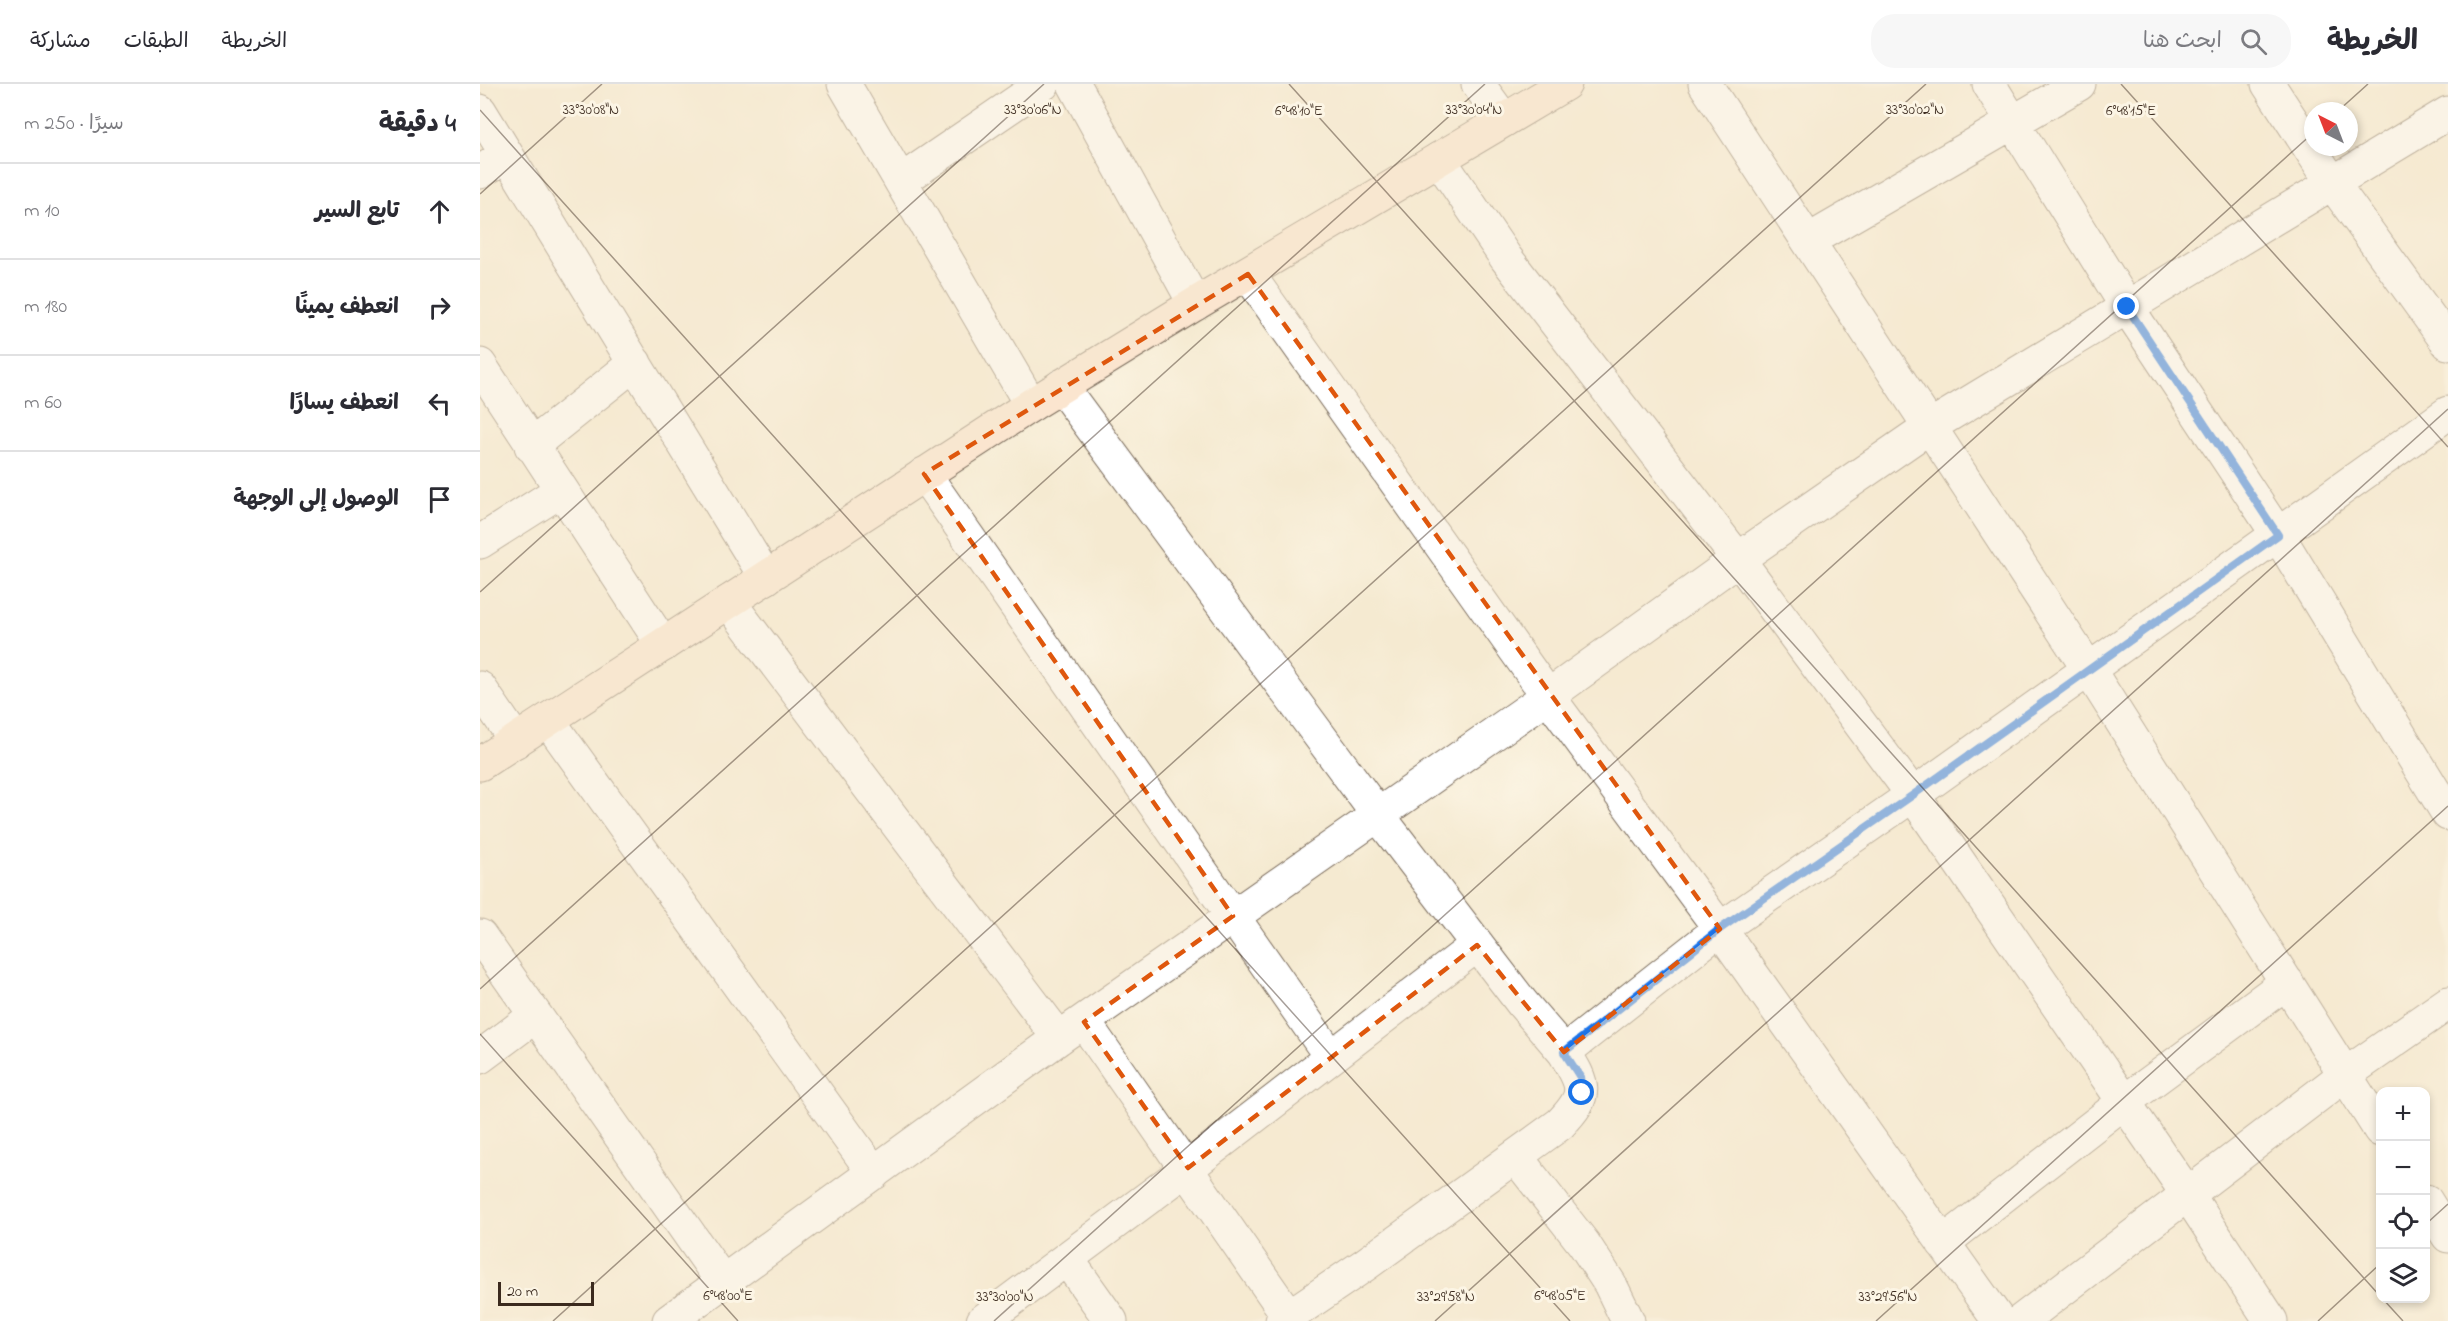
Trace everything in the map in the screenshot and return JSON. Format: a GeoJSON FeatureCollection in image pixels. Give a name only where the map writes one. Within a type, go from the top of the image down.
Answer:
{"type":"FeatureCollection","features":[{"type":"Feature","properties":{"kind":"street"},"geometry":{"type":"LineString","coordinates":[[844,84],[1031,405]]}},
{"type":"Feature","properties":{"kind":"street"},"geometry":{"type":"LineString","coordinates":[[901,181],[1043,84]]}},
{"type":"Feature","properties":{"kind":"street"},"geometry":{"type":"LineString","coordinates":[[1074,84],[1195,304]]}},
{"type":"Feature","properties":{"kind":"street"},"geometry":{"type":"LineString","coordinates":[[1478,84],[1504,120]]}},
{"type":"Feature","properties":{"kind":"street"},"geometry":{"type":"LineString","coordinates":[[480,764],[1061,386],[1565,84]]}},
{"type":"Feature","properties":{"kind":"street"},"geometry":{"type":"LineString","coordinates":[[1705,84],[2089,670],[2376,1123]]}},
{"type":"Feature","properties":{"kind":"street"},"geometry":{"type":"LineString","coordinates":[[1989,84],[2127,307],[2278,535],[2443,795]]}},
{"type":"Feature","properties":{"kind":"street"},"geometry":{"type":"LineString","coordinates":[[1808,241],[2079,84]]}},
{"type":"Feature","properties":{"kind":"street"},"geometry":{"type":"LineString","coordinates":[[2268,84],[2333,184],[2448,343]]}},
{"type":"Feature","properties":{"kind":"street"},"geometry":{"type":"LineString","coordinates":[[480,111],[766,578]]}},
{"type":"Feature","properties":{"kind":"street"},"geometry":{"type":"LineString","coordinates":[[673,1320],[722,1281],[1072,1030],[1548,696],[1738,559],[1929,427],[2448,113]]}},
{"type":"Feature","properties":{"kind":"street"},"geometry":{"type":"LineString","coordinates":[[480,172],[507,155]]}},
{"type":"Feature","properties":{"kind":"street"},"geometry":{"type":"LineString","coordinates":[[1438,159],[1506,258],[1738,559],[1913,795],[2188,1195],[2271,1321]]}},
{"type":"Feature","properties":{"kind":"street"},"geometry":{"type":"LineString","coordinates":[[1248,274],[1548,696],[1720,929],[1999,1321]]}},
{"type":"Feature","properties":{"kind":"street"},"geometry":{"type":"LineString","coordinates":[[531,446],[635,363]]}},
{"type":"Feature","properties":{"kind":"street"},"geometry":{"type":"LineString","coordinates":[[480,365],[560,491],[663,645]]}},
{"type":"Feature","properties":{"kind":"street"},"geometry":{"type":"LineString","coordinates":[[729,602],[1072,1030],[1188,1168],[1287,1320],[1560,1124],[1579,1101],[1582,1093],[1581,1080],[1564,1052],[1477,945],[1378,815],[1061,386]]}},
{"type":"Feature","properties":{"kind":"street"},"geometry":{"type":"LineString","coordinates":[[1564,1052],[1720,929],[1913,795],[2448,412]]}},
{"type":"Feature","properties":{"kind":"street"},"geometry":{"type":"LineString","coordinates":[[924,474],[1330,1057]]}},
{"type":"Feature","properties":{"kind":"street"},"geometry":{"type":"LineString","coordinates":[[480,542],[560,491]]}},
{"type":"Feature","properties":{"kind":"street"},"geometry":{"type":"LineString","coordinates":[[480,688],[516,741]]}},
{"type":"Feature","properties":{"kind":"street"},"geometry":{"type":"LineString","coordinates":[[548,720],[874,1173]]}},
{"type":"Feature","properties":{"kind":"street"},"geometry":{"type":"LineString","coordinates":[[480,936],[722,1281]]}},
{"type":"Feature","properties":{"kind":"street"},"geometry":{"type":"LineString","coordinates":[[983,1321],[1188,1168],[1477,945]]}},
{"type":"Feature","properties":{"kind":"street"},"geometry":{"type":"LineString","coordinates":[[1943,1243],[2124,1102],[2287,982]]}},
{"type":"Feature","properties":{"kind":"street"},"geometry":{"type":"LineString","coordinates":[[2021,1321],[2346,1074],[2448,1003]]}},
{"type":"Feature","properties":{"kind":"street"},"geometry":{"type":"LineString","coordinates":[[480,1057],[535,1016]]}},
{"type":"Feature","properties":{"kind":"street"},"geometry":{"type":"LineString","coordinates":[[1516,1157],[1584,1244],[1610,1284],[1628,1321]]}},
{"type":"Feature","properties":{"kind":"street"},"geometry":{"type":"LineString","coordinates":[[2430,1207],[2448,1236]]}},
{"type":"Feature","properties":{"kind":"street"},"geometry":{"type":"LineString","coordinates":[[1067,1259],[1111,1321]]}},
{"type":"Feature","properties":{"kind":"highlighted area"},"geometry":{"type":"Polygon","coordinates":[[[1248,274],[1720,929],[1564,1052],[1477,945],[1188,1168],[1084,1022],[1233,916],[924,474],[1248,274]]]}},
{"type":"Feature","properties":{"kind":"route"},"geometry":{"type":"LineString","coordinates":[[1582,1093],[1580,1077],[1564,1052],[1720,929],[1913,795],[2278,535],[2127,307]]}}]}
